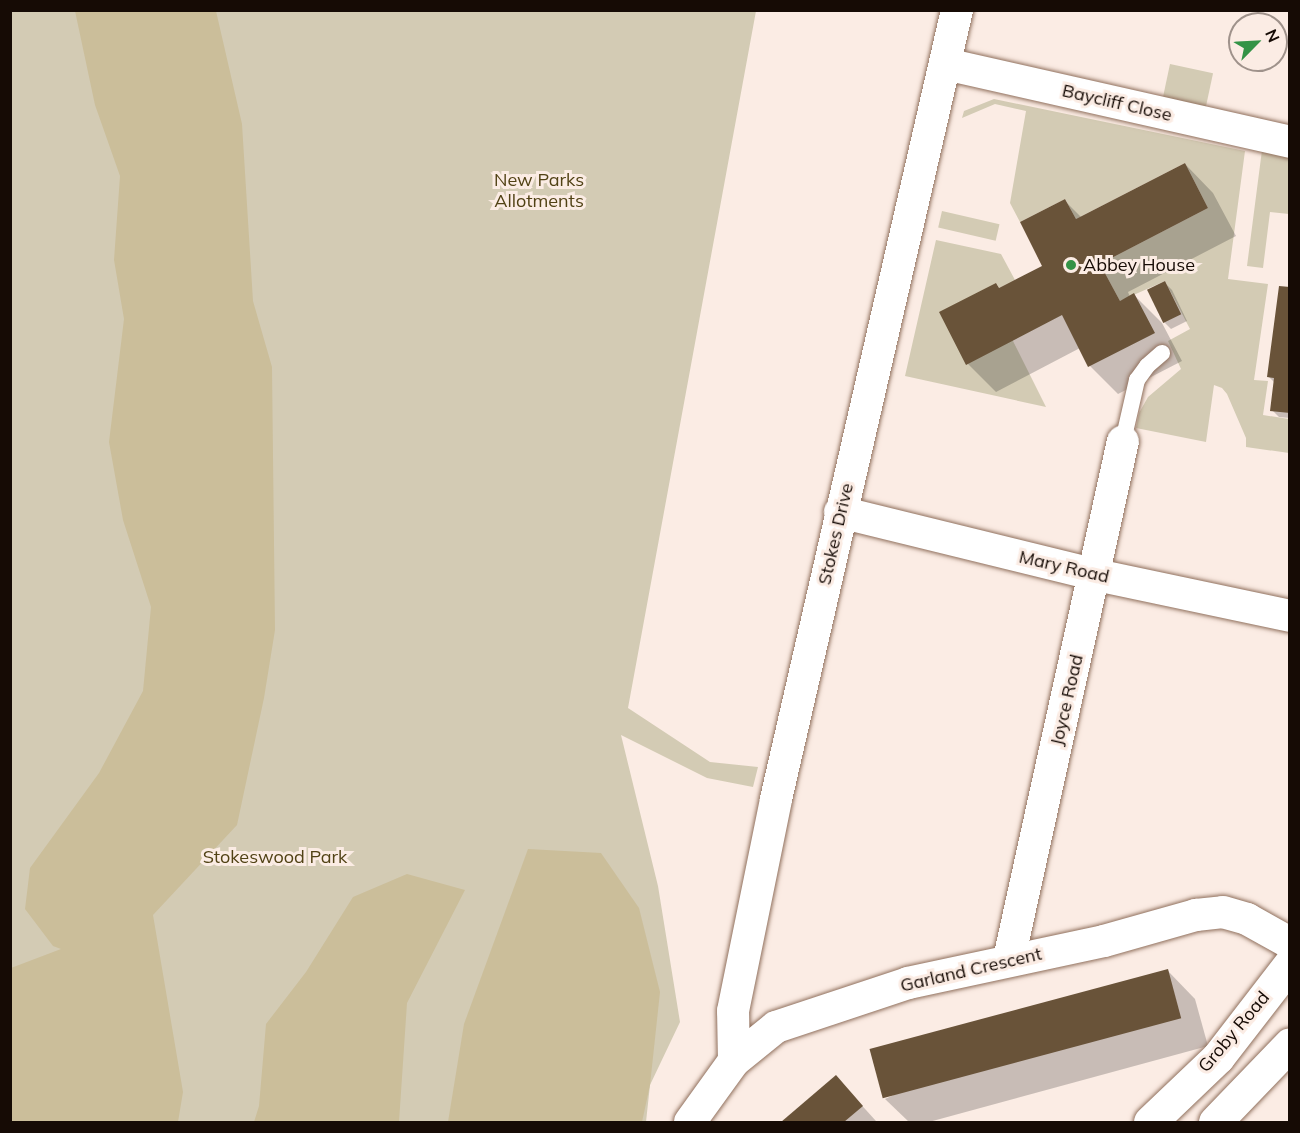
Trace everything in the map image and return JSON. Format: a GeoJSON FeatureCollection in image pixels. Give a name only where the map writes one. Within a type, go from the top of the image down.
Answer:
{"type":"FeatureCollection","features":[{"type":"Feature","properties":{"kind":"main road","name":"Groby Road"},"geometry":{"type":"LineString","coordinates":[[1150,1122],[1218,1057],[1290,964]]}},
{"type":"Feature","properties":{"kind":"main road"},"geometry":{"type":"LineString","coordinates":[[1215,1122],[1290,1044]]}},
{"type":"Feature","properties":{"kind":"street","name":"Stokes Drive"},"geometry":{"type":"LineString","coordinates":[[734,1060],[734,1011],[776,798],[840,512],[909,228],[957,10]]}},
{"type":"Feature","properties":{"kind":"street","name":"Baycliff Close"},"geometry":{"type":"LineString","coordinates":[[945,64],[1290,142]]}},
{"type":"Feature","properties":{"kind":"street","name":"Joyce Road"},"geometry":{"type":"LineString","coordinates":[[1009,960],[1096,575],[1123,441]]}},
{"type":"Feature","properties":{"kind":"street","name":"Mary Road"},"geometry":{"type":"LineString","coordinates":[[840,512],[1096,575],[1290,616]]}},
{"type":"Feature","properties":{"kind":"street","name":"Garland Crescent"},"geometry":{"type":"LineString","coordinates":[[690,1122],[734,1060],[776,1027],[908,983],[1104,941],[1196,915],[1223,912],[1247,919],[1290,943]]}},
{"type":"Feature","properties":{"kind":"lane"},"geometry":{"type":"LineString","coordinates":[[1123,441],[1137,380],[1147,366],[1162,353]]}},
{"type":"Feature","properties":{"kind":"green space","name":"Stokeswood Park"},"geometry":{"type":"Polygon","coordinates":[[[10,11],[756,11],[628,708],[710,762],[758,767],[753,787],[707,778],[621,735],[658,886],[680,1022],[650,1085],[646,1122],[11,1122],[10,11]]]}},
{"type":"Feature","properties":{"kind":"green space"},"geometry":{"type":"Polygon","coordinates":[[[1170,64],[1213,73],[1205,112],[1162,103],[1170,64]]]}},
{"type":"Feature","properties":{"kind":"green space"},"geometry":{"type":"Polygon","coordinates":[[[994,99],[1245,151],[1228,279],[1268,284],[1254,380],[1268,381],[1263,415],[1289,419],[1289,453],[1246,447],[1246,438],[1227,394],[1222,388],[1214,385],[1206,442],[1136,428],[1139,413],[1148,397],[1181,369],[1168,341],[1190,329],[1165,281],[1120,301],[1100,264],[1208,208],[1185,163],[1076,219],[1065,199],[1020,222],[1010,203],[1026,111],[995,104],[962,118],[964,111],[994,99]]]}},
{"type":"Feature","properties":{"kind":"green space"},"geometry":{"type":"Polygon","coordinates":[[[1262,150],[1289,155],[1289,214],[1270,212],[1263,268],[1247,266],[1262,150]]]}},
{"type":"Feature","properties":{"kind":"green space"},"geometry":{"type":"Polygon","coordinates":[[[942,211],[999,224],[996,241],[938,228],[942,211]]]}},
{"type":"Feature","properties":{"kind":"green space"},"geometry":{"type":"Polygon","coordinates":[[[936,240],[1001,254],[1015,280],[999,288],[996,283],[1013,341],[1046,407],[905,376],[936,240]]]}},
{"type":"Feature","properties":{"kind":"shaded area"},"geometry":{"type":"Polygon","coordinates":[[[75,11],[216,11],[242,124],[253,301],[272,367],[275,630],[264,698],[237,825],[153,915],[183,1092],[178,1122],[11,1122],[11,968],[61,949],[53,946],[25,909],[30,868],[99,773],[143,691],[151,607],[123,520],[109,442],[124,319],[114,260],[120,176],[95,105],[75,11]]]}},
{"type":"Feature","properties":{"kind":"shaded area"},"geometry":{"type":"Polygon","coordinates":[[[528,849],[601,853],[639,908],[660,992],[650,1085],[642,1122],[448,1122],[464,1024],[528,849]]]}},
{"type":"Feature","properties":{"kind":"shaded area"},"geometry":{"type":"Polygon","coordinates":[[[407,874],[465,890],[407,1003],[399,1122],[254,1122],[259,1106],[266,1024],[306,972],[353,897],[407,874]]]}},
{"type":"Feature","properties":{"kind":"building","name":"Abbey House"},"geometry":{"type":"Polygon","coordinates":[[[1185,163],[1208,208],[1100,264],[1120,301],[1134,293],[1155,333],[1088,367],[1062,315],[966,365],[939,312],[996,283],[999,288],[1042,266],[1020,222],[1065,199],[1076,219],[1185,163]]]}},
{"type":"Feature","properties":{"kind":"building"},"geometry":{"type":"Polygon","coordinates":[[[1165,281],[1181,314],[1163,323],[1147,290],[1165,281]]]}},
{"type":"Feature","properties":{"kind":"building"},"geometry":{"type":"Polygon","coordinates":[[[1279,286],[1290,287],[1290,413],[1270,411],[1274,378],[1267,377],[1279,286]]]}},
{"type":"Feature","properties":{"kind":"building"},"geometry":{"type":"Polygon","coordinates":[[[1168,969],[1181,1018],[883,1098],[870,1049],[1168,969]]]}},
{"type":"Feature","properties":{"kind":"building"},"geometry":{"type":"Polygon","coordinates":[[[836,1075],[863,1106],[844,1122],[781,1122],[836,1075]]]}},
{"type":"Feature","properties":{"kind":"place","name":"Abbey House"},"geometry":{"type":"Point","coordinates":[1071,265]}},
{"type":"Feature","properties":{"kind":"park label","name":"New Parks Allotments"},"geometry":{"type":"Point","coordinates":[539,192]}}]}
